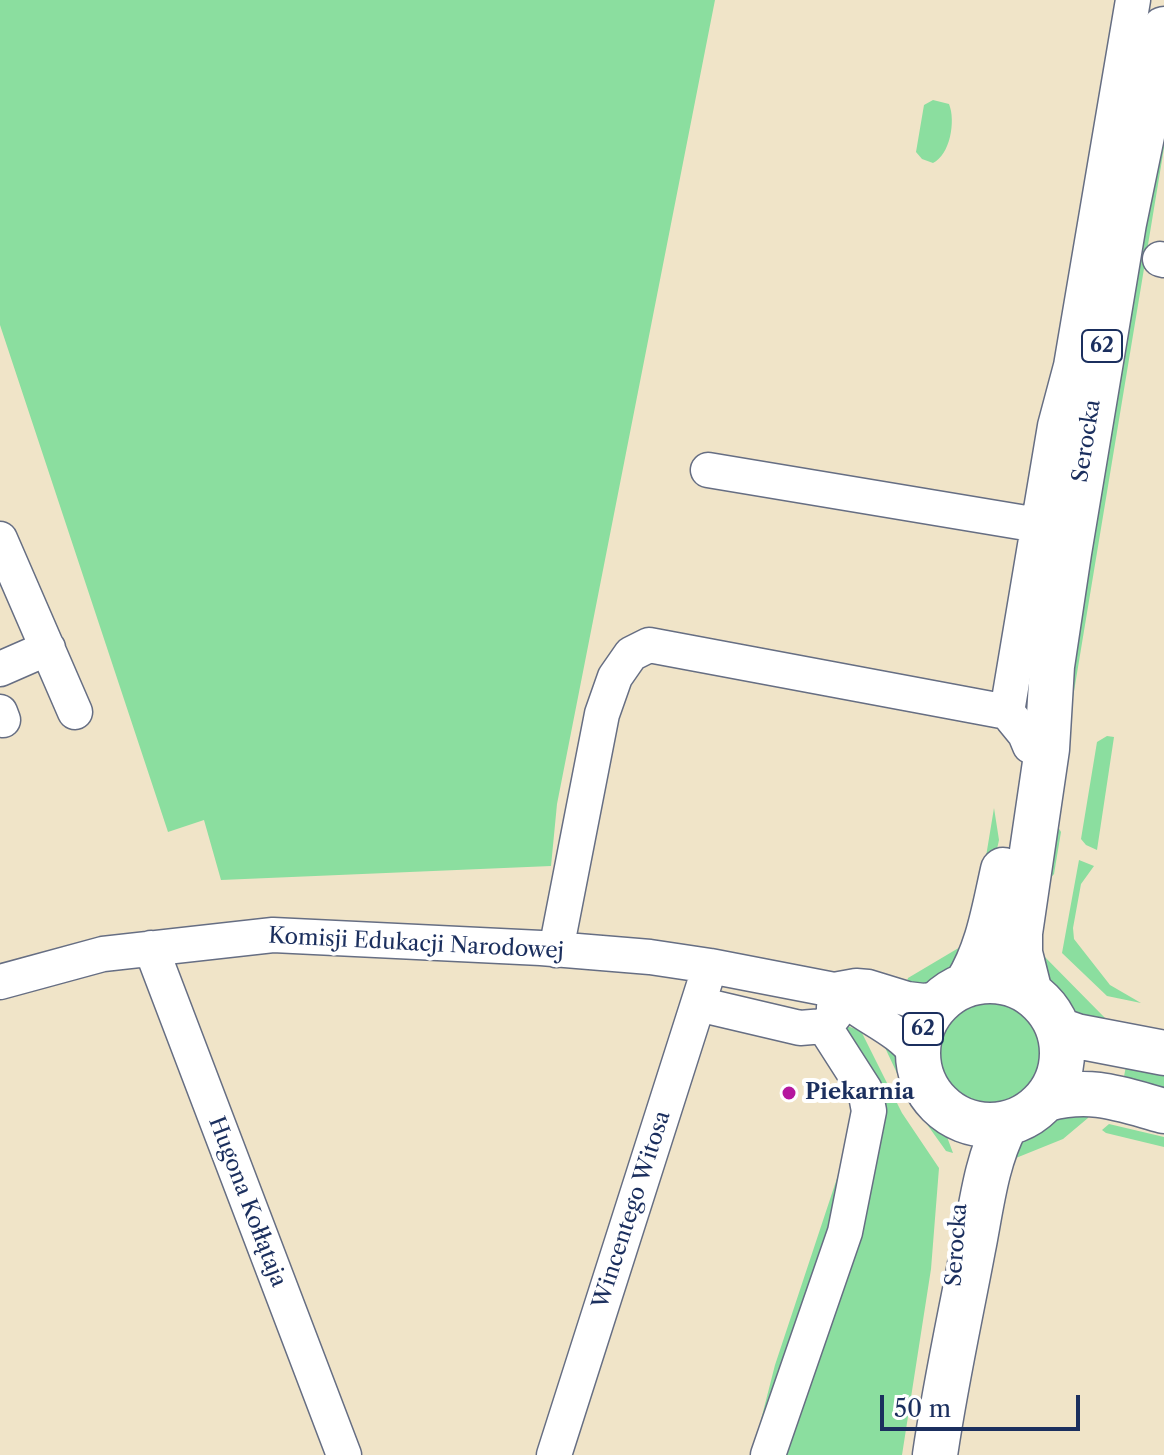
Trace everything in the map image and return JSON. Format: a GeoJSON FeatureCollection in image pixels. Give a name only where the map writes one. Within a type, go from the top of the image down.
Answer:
{"type":"FeatureCollection","features":[{"type":"Feature","properties":{"kind":"main road","name":"Serocka"},"geometry":{"type":"LineString","coordinates":[[1030,993],[1020,953],[1020,933],[1047,749],[1052,666],[1110,300],[1164,29]]}},
{"type":"Feature","properties":{"kind":"main road","name":"Serocka"},"geometry":{"type":"LineString","coordinates":[[955,992],[977,967],[991,925],[1018,729],[1052,666]]}},
{"type":"Feature","properties":{"kind":"main road"},"geometry":{"type":"LineString","coordinates":[[955,992],[988,981],[1010,983],[1030,993]]}},
{"type":"Feature","properties":{"kind":"main road","name":"62"},"geometry":{"type":"LineString","coordinates":[[943,1108],[929,1092],[921,1074],[918,1055],[925,1024],[955,992]]}},
{"type":"Feature","properties":{"kind":"main road","name":"62"},"geometry":{"type":"LineString","coordinates":[[1030,993],[1048,1009],[1059,1030]]}},
{"type":"Feature","properties":{"kind":"main road"},"geometry":{"type":"LineString","coordinates":[[943,1108],[961,1120],[982,1126],[1006,1124],[1028,1115],[1047,1099],[1058,1078],[1063,1054],[1059,1030],[1164,1053]]}},
{"type":"Feature","properties":{"kind":"main road"},"geometry":{"type":"LineString","coordinates":[[1047,1099],[1071,1093],[1099,1095],[1164,1111]]}},
{"type":"Feature","properties":{"kind":"main road","name":"Serocka"},"geometry":{"type":"LineString","coordinates":[[943,1108],[956,1130],[962,1158],[945,1385]]}},
{"type":"Feature","properties":{"kind":"main road","name":"Serocka"},"geometry":{"type":"LineString","coordinates":[[935,1455],[945,1385],[991,1166],[1006,1124]]}},
{"type":"Feature","properties":{"kind":"street"},"geometry":{"type":"LineString","coordinates":[[556,950],[602,714],[615,677],[631,654],[649,645],[671,647],[1018,729],[1038,525],[1055,426],[1073,351],[1133,0]]}},
{"type":"Feature","properties":{"kind":"street"},"geometry":{"type":"LineString","coordinates":[[708,470],[1038,525]]}},
{"type":"Feature","properties":{"kind":"street"},"geometry":{"type":"LineString","coordinates":[[0,539],[75,712]]}},
{"type":"Feature","properties":{"kind":"street"},"geometry":{"type":"LineString","coordinates":[[0,669],[48,648]]}},
{"type":"Feature","properties":{"kind":"street","name":"Komisji Edukacji Narodowej"},"geometry":{"type":"LineString","coordinates":[[0,982],[103,954],[273,935],[650,957],[834,990],[856,986],[924,1001],[955,992]]}},
{"type":"Feature","properties":{"kind":"street","name":"Hugona Kołłątaja"},"geometry":{"type":"LineString","coordinates":[[151,948],[344,1455]]}},
{"type":"Feature","properties":{"kind":"street","name":"Wincentego Witosa"},"geometry":{"type":"LineString","coordinates":[[554,1455],[710,966]]}},
{"type":"Feature","properties":{"kind":"street"},"geometry":{"type":"LineString","coordinates":[[698,1004],[800,1028],[824,1026],[834,1016],[834,990]]}},
{"type":"Feature","properties":{"kind":"street","name":"Komisji Edukacji Narodowej"},"geometry":{"type":"LineString","coordinates":[[834,990],[852,1008],[894,1031],[918,1055]]}},
{"type":"Feature","properties":{"kind":"street"},"geometry":{"type":"LineString","coordinates":[[768,1455],[845,1232],[869,1111],[865,1090],[824,1026]]}},
{"type":"Feature","properties":{"kind":"green space"},"geometry":{"type":"Polygon","coordinates":[[[0,0],[715,0],[557,804],[551,866],[221,880],[204,820],[168,832],[0,325],[0,0]]]}},
{"type":"Feature","properties":{"kind":"green space"},"geometry":{"type":"Polygon","coordinates":[[[933,100],[949,104],[952,119],[944,153],[933,163],[922,159],[916,152],[924,105],[933,100]]]}},
{"type":"Feature","properties":{"kind":"green space"},"geometry":{"type":"Polygon","coordinates":[[[1164,122],[1164,148],[1053,818],[1061,832],[1054,874],[1043,887],[1070,658],[1164,122]]]}},
{"type":"Feature","properties":{"kind":"green space"},"geometry":{"type":"Polygon","coordinates":[[[1107,736],[1114,737],[1097,850],[1081,839],[1097,742],[1107,736]]]}},
{"type":"Feature","properties":{"kind":"green space"},"geometry":{"type":"Polygon","coordinates":[[[994,808],[999,840],[983,912],[977,911],[994,808]]]}},
{"type":"Feature","properties":{"kind":"green space"},"geometry":{"type":"Polygon","coordinates":[[[1079,860],[1094,866],[1081,884],[1074,939],[1110,985],[1141,1003],[1107,996],[1062,953],[1079,860]]]}},
{"type":"Feature","properties":{"kind":"green space"},"geometry":{"type":"Polygon","coordinates":[[[972,940],[948,976],[905,987],[908,978],[972,940]]]}},
{"type":"Feature","properties":{"kind":"green space"},"geometry":{"type":"Polygon","coordinates":[[[1037,949],[1106,1019],[1107,1024],[1076,1017],[1044,978],[1037,949]]]}},
{"type":"Feature","properties":{"kind":"green space"},"geometry":{"type":"Polygon","coordinates":[[[991,998],[1012,1003],[1030,1015],[1042,1033],[1047,1054],[1042,1075],[1030,1093],[1012,1105],[991,1110],[970,1105],[952,1093],[940,1075],[935,1054],[940,1033],[952,1015],[970,1003],[991,998]]]}},
{"type":"Feature","properties":{"kind":"green space"},"geometry":{"type":"Polygon","coordinates":[[[839,1023],[861,1031],[902,1113],[939,1168],[931,1269],[902,1455],[752,1455],[775,1365],[856,1121],[839,1023]]]}},
{"type":"Feature","properties":{"kind":"green space"},"geometry":{"type":"Polygon","coordinates":[[[881,1039],[908,1066],[915,1090],[943,1126],[953,1153],[946,1151],[909,1099],[881,1039]]]}},
{"type":"Feature","properties":{"kind":"green space"},"geometry":{"type":"Polygon","coordinates":[[[1126,1066],[1164,1070],[1164,1099],[1122,1087],[1126,1066]]]}},
{"type":"Feature","properties":{"kind":"green space"},"geometry":{"type":"Polygon","coordinates":[[[1089,1112],[1088,1118],[1063,1139],[1006,1162],[1019,1138],[1055,1117],[1089,1112]]]}},
{"type":"Feature","properties":{"kind":"green space"},"geometry":{"type":"Polygon","coordinates":[[[1109,1124],[1164,1137],[1164,1147],[1106,1133],[1102,1130],[1109,1124]]]}},
{"type":"Feature","properties":{"kind":"place","name":"Piekarnia"},"geometry":{"type":"Point","coordinates":[789,1093]}}]}
